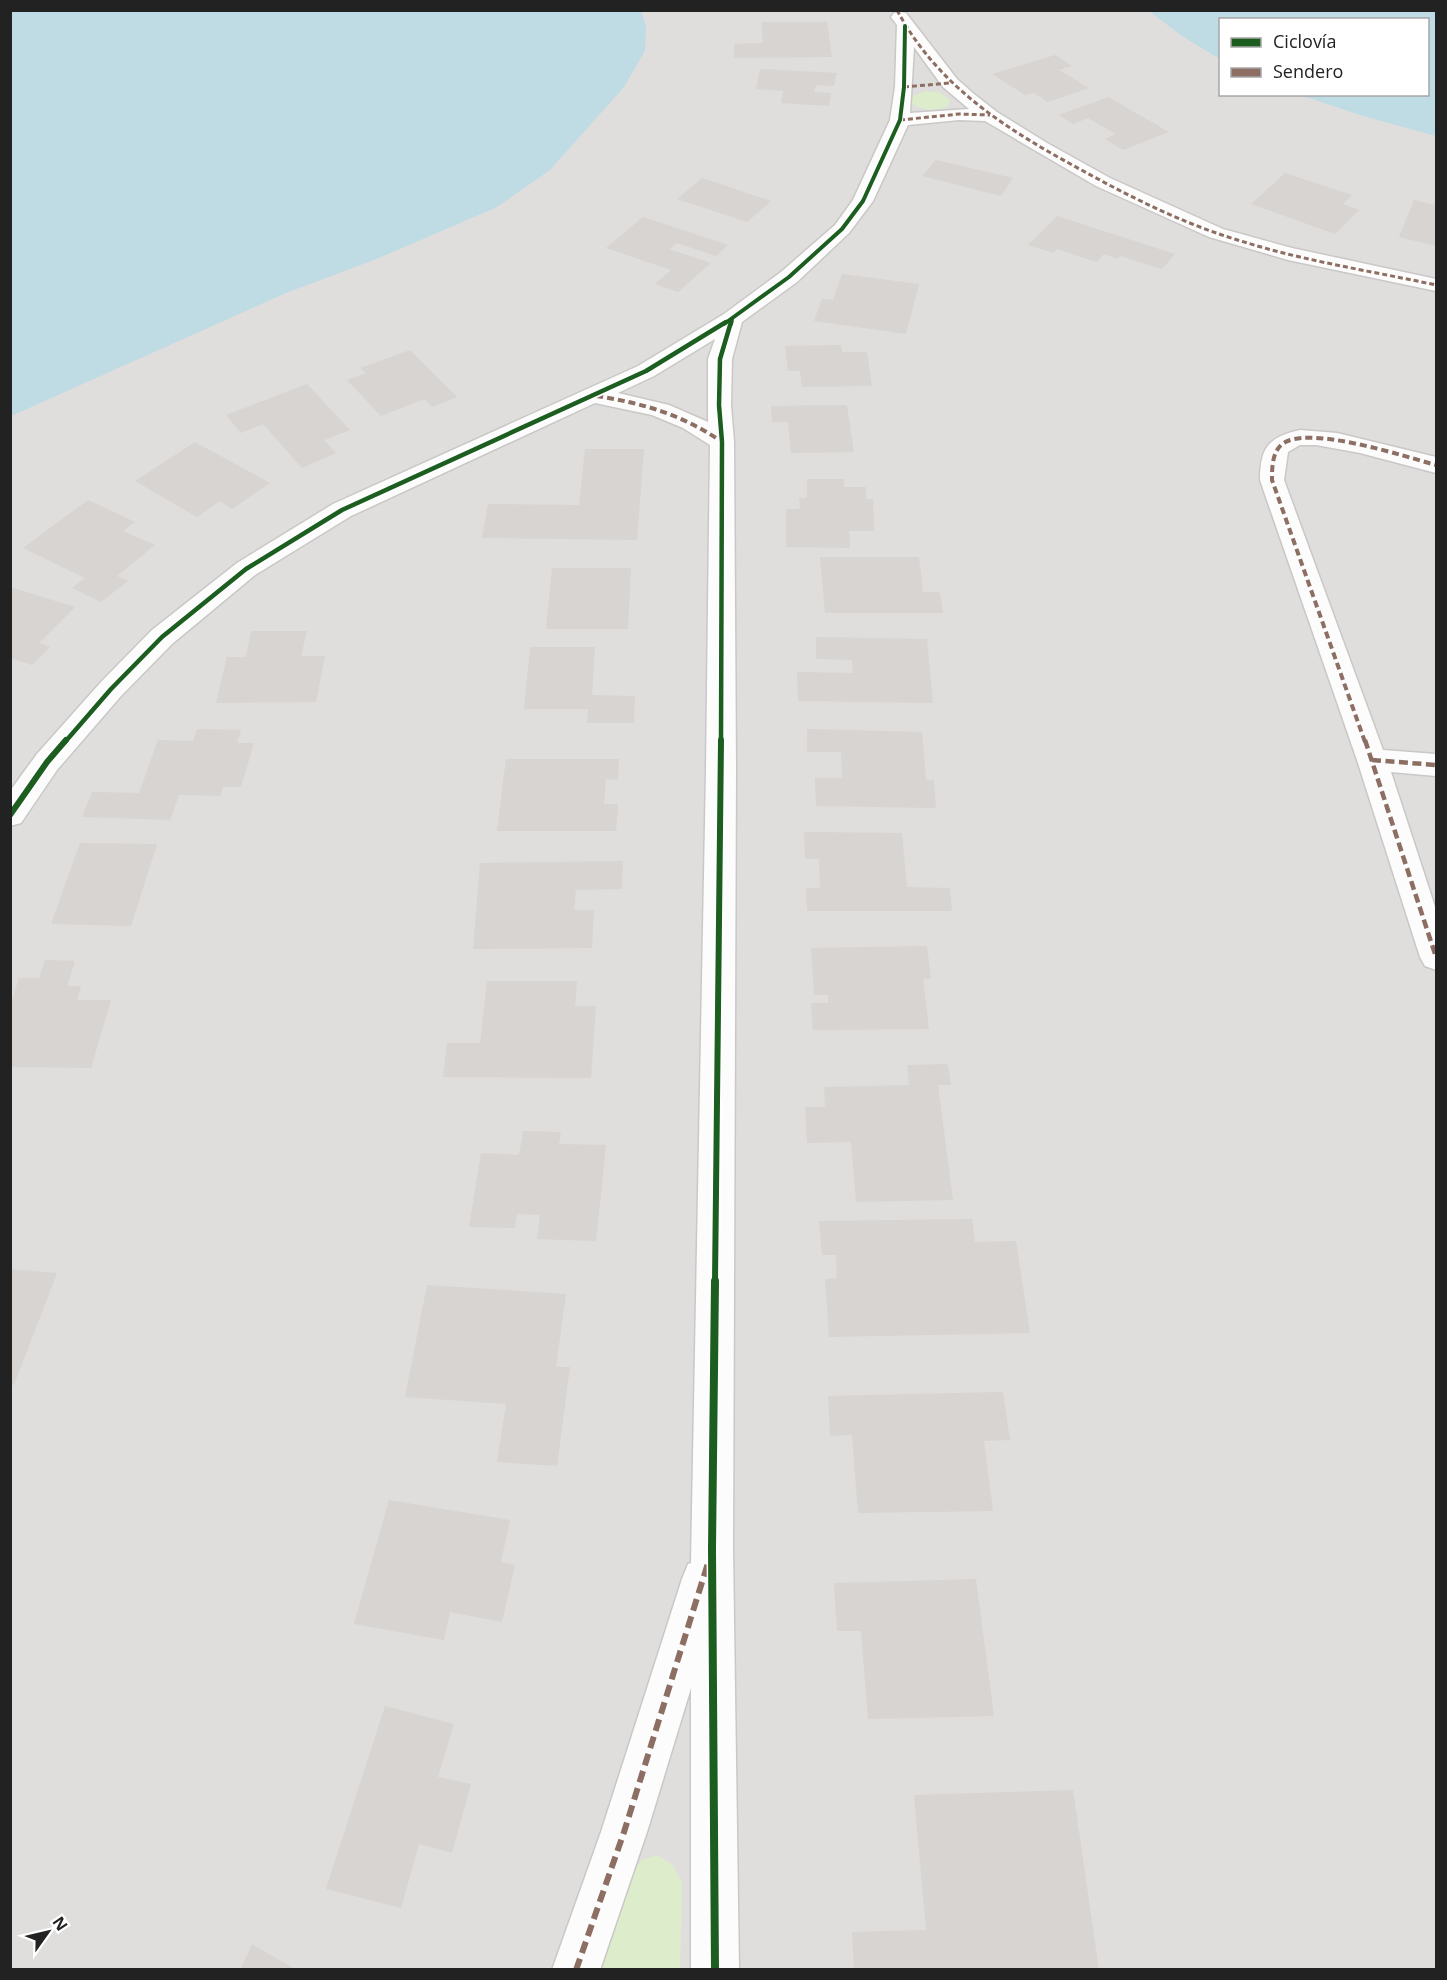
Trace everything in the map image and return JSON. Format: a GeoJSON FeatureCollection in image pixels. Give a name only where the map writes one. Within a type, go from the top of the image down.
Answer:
{"type":"FeatureCollection","features":[{"type":"Feature","properties":{"kind":"street"},"geometry":{"type":"LineString","coordinates":[[901,18],[950,83],[990,116],[1103,182],[1216,233],[1288,254],[1437,285]]}},
{"type":"Feature","properties":{"kind":"street"},"geometry":{"type":"LineString","coordinates":[[10,816],[47,762],[111,689],[162,637],[246,569],[342,510],[646,371],[732,319],[789,277],[842,229],[863,201],[900,120],[904,87],[901,18]]}},
{"type":"Feature","properties":{"kind":"street"},"geometry":{"type":"LineString","coordinates":[[904,87],[950,83]]}},
{"type":"Feature","properties":{"kind":"street"},"geometry":{"type":"LineString","coordinates":[[900,120],[959,114],[990,116]]}},
{"type":"Feature","properties":{"kind":"street"},"geometry":{"type":"LineString","coordinates":[[715,1970],[712,1549],[713,1269],[721,769],[722,442],[719,405],[720,359],[732,319]]}},
{"type":"Feature","properties":{"kind":"street"},"geometry":{"type":"LineString","coordinates":[[593,396],[636,402],[670,411],[699,424],[722,442]]}},
{"type":"Feature","properties":{"kind":"street"},"geometry":{"type":"LineString","coordinates":[[1437,465],[1324,438],[1300,436],[1288,440],[1276,449],[1272,463],[1272,480],[1372,760],[1437,957]]}},
{"type":"Feature","properties":{"kind":"street"},"geometry":{"type":"LineString","coordinates":[[1372,760],[1437,765]]}},
{"type":"Feature","properties":{"kind":"street"},"geometry":{"type":"LineString","coordinates":[[576,1970],[624,1832],[712,1549]]}},
{"type":"Feature","properties":{"kind":"shaded area"},"geometry":{"type":"Polygon","coordinates":[[[11,11],[1436,11],[1436,1969],[11,1970],[11,11]]]}},
{"type":"Feature","properties":{"kind":"green space"},"geometry":{"type":"Polygon","coordinates":[[[925,91],[939,92],[950,100],[948,106],[929,110],[911,103],[911,97],[925,91]]]}},
{"type":"Feature","properties":{"kind":"green space"},"geometry":{"type":"Polygon","coordinates":[[[657,1855],[673,1865],[682,1883],[680,1969],[602,1970],[629,1874],[642,1860],[657,1855]]]}},
{"type":"Feature","properties":{"kind":"water"},"geometry":{"type":"Polygon","coordinates":[[[11,10],[641,11],[646,26],[645,51],[624,87],[550,170],[497,207],[379,258],[286,293],[11,416],[11,10]]]}},
{"type":"Feature","properties":{"kind":"water"},"geometry":{"type":"Polygon","coordinates":[[[1149,11],[1436,11],[1436,136],[1363,116],[1303,96],[1429,96],[1429,18],[1219,18],[1219,58],[1182,36],[1149,11]]]}},
{"type":"Feature","properties":{"kind":"building"},"geometry":{"type":"Polygon","coordinates":[[[761,22],[827,22],[832,57],[734,58],[734,44],[763,43],[761,22]]]}},
{"type":"Feature","properties":{"kind":"building"},"geometry":{"type":"Polygon","coordinates":[[[1055,55],[1072,66],[1059,70],[1089,88],[1048,102],[1034,93],[1025,95],[992,74],[1055,55]]]}},
{"type":"Feature","properties":{"kind":"building"},"geometry":{"type":"Polygon","coordinates":[[[760,69],[837,73],[834,86],[816,85],[814,92],[831,93],[829,106],[781,103],[783,91],[756,89],[760,69]]]}},
{"type":"Feature","properties":{"kind":"building"},"geometry":{"type":"Polygon","coordinates":[[[1108,97],[1169,132],[1123,150],[1105,139],[1116,134],[1088,118],[1073,124],[1059,115],[1108,97]]]}},
{"type":"Feature","properties":{"kind":"building"},"geometry":{"type":"Polygon","coordinates":[[[936,160],[1013,178],[1001,196],[922,176],[936,160]]]}},
{"type":"Feature","properties":{"kind":"building"},"geometry":{"type":"Polygon","coordinates":[[[1285,173],[1352,195],[1343,204],[1359,210],[1335,234],[1251,204],[1285,173]]]}},
{"type":"Feature","properties":{"kind":"building"},"geometry":{"type":"Polygon","coordinates":[[[702,178],[771,201],[747,222],[677,199],[702,178]]]}},
{"type":"Feature","properties":{"kind":"building"},"geometry":{"type":"Polygon","coordinates":[[[1414,200],[1436,205],[1436,246],[1399,237],[1414,200]]]}},
{"type":"Feature","properties":{"kind":"building"},"geometry":{"type":"Polygon","coordinates":[[[1057,216],[1175,254],[1162,269],[1120,256],[1118,259],[1104,254],[1096,262],[1057,249],[1053,253],[1028,245],[1057,216]]]}},
{"type":"Feature","properties":{"kind":"building"},"geometry":{"type":"Polygon","coordinates":[[[643,217],[728,245],[716,256],[677,243],[669,249],[711,263],[678,292],[655,284],[671,270],[606,248],[643,217]]]}},
{"type":"Feature","properties":{"kind":"building"},"geometry":{"type":"Polygon","coordinates":[[[842,274],[919,284],[906,334],[814,321],[822,299],[833,300],[842,274]]]}},
{"type":"Feature","properties":{"kind":"building"},"geometry":{"type":"Polygon","coordinates":[[[841,345],[842,352],[867,352],[872,386],[802,387],[800,371],[788,371],[785,346],[841,345]]]}},
{"type":"Feature","properties":{"kind":"building"},"geometry":{"type":"Polygon","coordinates":[[[410,350],[457,397],[432,407],[424,399],[381,416],[347,380],[366,373],[360,368],[410,350]]]}},
{"type":"Feature","properties":{"kind":"building"},"geometry":{"type":"Polygon","coordinates":[[[307,384],[350,430],[324,440],[336,453],[302,468],[263,424],[241,433],[226,415],[307,384]]]}},
{"type":"Feature","properties":{"kind":"building"},"geometry":{"type":"Polygon","coordinates":[[[847,405],[854,452],[791,453],[788,422],[772,422],[771,406],[847,405]]]}},
{"type":"Feature","properties":{"kind":"building"},"geometry":{"type":"Polygon","coordinates":[[[195,442],[270,483],[232,509],[220,501],[197,517],[135,481],[195,442]]]}},
{"type":"Feature","properties":{"kind":"building"},"geometry":{"type":"Polygon","coordinates":[[[585,449],[644,449],[637,540],[482,538],[488,504],[579,505],[585,449]]]}},
{"type":"Feature","properties":{"kind":"building"},"geometry":{"type":"Polygon","coordinates":[[[807,479],[844,479],[844,487],[866,487],[866,499],[873,499],[874,531],[849,531],[850,548],[786,547],[786,509],[800,509],[799,498],[807,498],[807,479]]]}},
{"type":"Feature","properties":{"kind":"building"},"geometry":{"type":"Polygon","coordinates":[[[88,500],[135,522],[123,531],[155,545],[117,576],[128,581],[101,602],[72,588],[85,578],[23,548],[88,500]]]}},
{"type":"Feature","properties":{"kind":"building"},"geometry":{"type":"Polygon","coordinates":[[[820,557],[919,557],[923,592],[940,592],[943,613],[825,613],[820,557]]]}},
{"type":"Feature","properties":{"kind":"building"},"geometry":{"type":"Polygon","coordinates":[[[552,568],[631,568],[628,629],[546,629],[552,568]]]}},
{"type":"Feature","properties":{"kind":"building"},"geometry":{"type":"Polygon","coordinates":[[[10,587],[75,607],[39,643],[50,647],[32,665],[10,658],[10,587]]]}},
{"type":"Feature","properties":{"kind":"building"},"geometry":{"type":"Polygon","coordinates":[[[251,631],[307,631],[301,656],[325,656],[316,702],[216,703],[227,657],[246,657],[251,631]]]}},
{"type":"Feature","properties":{"kind":"building"},"geometry":{"type":"Polygon","coordinates":[[[816,637],[927,639],[933,703],[798,701],[797,672],[853,673],[852,660],[816,659],[816,637]]]}},
{"type":"Feature","properties":{"kind":"building"},"geometry":{"type":"Polygon","coordinates":[[[530,647],[595,647],[592,695],[635,696],[634,723],[587,723],[588,709],[524,709],[530,647]]]}},
{"type":"Feature","properties":{"kind":"building"},"geometry":{"type":"Polygon","coordinates":[[[197,729],[241,730],[237,743],[254,743],[241,787],[223,787],[220,796],[179,795],[170,820],[82,817],[92,792],[139,793],[158,740],[193,741],[197,729]]]}},
{"type":"Feature","properties":{"kind":"building"},"geometry":{"type":"Polygon","coordinates":[[[807,729],[922,732],[926,780],[934,780],[936,808],[816,806],[815,778],[842,778],[841,752],[807,752],[807,729]]]}},
{"type":"Feature","properties":{"kind":"building"},"geometry":{"type":"Polygon","coordinates":[[[506,759],[619,759],[618,780],[606,779],[604,804],[618,804],[616,831],[497,831],[506,759]]]}},
{"type":"Feature","properties":{"kind":"building"},"geometry":{"type":"Polygon","coordinates":[[[804,832],[902,833],[907,887],[950,888],[952,911],[807,911],[806,888],[820,888],[819,859],[805,859],[804,832]]]}},
{"type":"Feature","properties":{"kind":"building"},"geometry":{"type":"Polygon","coordinates":[[[80,843],[157,844],[131,926],[51,924],[80,843]]]}},
{"type":"Feature","properties":{"kind":"building"},"geometry":{"type":"Polygon","coordinates":[[[623,861],[622,889],[576,890],[574,910],[594,910],[592,948],[473,949],[480,863],[623,861]]]}},
{"type":"Feature","properties":{"kind":"building"},"geometry":{"type":"Polygon","coordinates":[[[927,946],[931,978],[923,979],[929,1029],[813,1030],[811,1003],[828,1003],[828,995],[814,995],[811,948],[927,946]]]}},
{"type":"Feature","properties":{"kind":"building"},"geometry":{"type":"Polygon","coordinates":[[[45,960],[75,961],[67,986],[81,986],[77,1000],[111,1000],[91,1068],[10,1067],[10,997],[13,997],[19,978],[39,978],[45,960]]]}},
{"type":"Feature","properties":{"kind":"building"},"geometry":{"type":"Polygon","coordinates":[[[487,981],[577,981],[575,1006],[596,1006],[591,1078],[443,1077],[447,1043],[480,1043],[487,981]]]}},
{"type":"Feature","properties":{"kind":"building"},"geometry":{"type":"Polygon","coordinates":[[[948,1064],[951,1085],[938,1085],[953,1200],[856,1202],[851,1142],[807,1143],[805,1107],[825,1107],[824,1087],[909,1085],[907,1065],[948,1064]]]}},
{"type":"Feature","properties":{"kind":"building"},"geometry":{"type":"Polygon","coordinates":[[[523,1131],[561,1132],[559,1144],[606,1145],[596,1241],[537,1239],[540,1215],[517,1214],[515,1228],[469,1227],[481,1153],[519,1155],[523,1131]]]}},
{"type":"Feature","properties":{"kind":"building"},"geometry":{"type":"Polygon","coordinates":[[[972,1219],[975,1242],[1016,1241],[1030,1333],[829,1337],[825,1279],[837,1278],[836,1255],[822,1255],[819,1221],[972,1219]]]}},
{"type":"Feature","properties":{"kind":"building"},"geometry":{"type":"Polygon","coordinates":[[[10,1269],[57,1273],[14,1385],[10,1385],[10,1269]]]}},
{"type":"Feature","properties":{"kind":"building"},"geometry":{"type":"Polygon","coordinates":[[[427,1285],[566,1294],[556,1367],[570,1367],[557,1466],[497,1462],[506,1404],[405,1397],[427,1285]]]}},
{"type":"Feature","properties":{"kind":"building"},"geometry":{"type":"Polygon","coordinates":[[[1003,1392],[1010,1440],[984,1441],[993,1511],[858,1513],[852,1435],[830,1436],[828,1396],[1003,1392]]]}},
{"type":"Feature","properties":{"kind":"building"},"geometry":{"type":"Polygon","coordinates":[[[389,1500],[510,1520],[501,1562],[515,1565],[502,1622],[450,1612],[444,1640],[354,1624],[389,1500]]]}},
{"type":"Feature","properties":{"kind":"building"},"geometry":{"type":"Polygon","coordinates":[[[976,1579],[994,1716],[868,1719],[861,1631],[837,1631],[834,1583],[976,1579]]]}},
{"type":"Feature","properties":{"kind":"building"},"geometry":{"type":"Polygon","coordinates":[[[385,1706],[454,1724],[438,1777],[471,1784],[452,1853],[419,1844],[401,1908],[326,1889],[385,1706]]]}},
{"type":"Feature","properties":{"kind":"building"},"geometry":{"type":"Polygon","coordinates":[[[1073,1790],[1099,1970],[854,1970],[852,1932],[926,1930],[914,1795],[1073,1790]]]}},
{"type":"Feature","properties":{"kind":"building"},"geometry":{"type":"Polygon","coordinates":[[[252,1944],[296,1970],[240,1970],[252,1944]]]}},
{"type":"Feature","properties":{"kind":"marked path"},"geometry":{"type":"LineString","coordinates":[[897,10],[908,30],[929,58],[976,106],[1019,135],[1119,190],[1157,209],[1242,242],[1436,285]]}},
{"type":"Feature","properties":{"kind":"marked path"},"geometry":{"type":"LineString","coordinates":[[904,87],[950,83]]}},
{"type":"Feature","properties":{"kind":"marked path"},"geometry":{"type":"LineString","coordinates":[[900,120],[959,114],[990,115]]}},
{"type":"Feature","properties":{"kind":"marked path"},"geometry":{"type":"LineString","coordinates":[[596,396],[662,410],[692,423],[722,442]]}},
{"type":"Feature","properties":{"kind":"marked path"},"geometry":{"type":"LineString","coordinates":[[1436,465],[1337,440],[1300,437],[1288,440],[1279,447],[1273,462],[1272,480],[1372,760],[1436,957]]}},
{"type":"Feature","properties":{"kind":"marked path"},"geometry":{"type":"LineString","coordinates":[[1372,760],[1436,765]]}},
{"type":"Feature","properties":{"kind":"marked path"},"geometry":{"type":"LineString","coordinates":[[576,1970],[624,1832],[708,1563]]}},
{"type":"Feature","properties":{"kind":"cycle path"},"geometry":{"type":"LineString","coordinates":[[10,815],[47,762],[111,689],[162,637],[246,569],[342,510],[646,371],[732,319],[789,277],[842,229],[863,201],[880,167],[900,120],[904,87],[905,26]]}},
{"type":"Feature","properties":{"kind":"cycle path"},"geometry":{"type":"LineString","coordinates":[[715,1970],[712,1549],[721,769],[722,442],[719,405],[720,359],[732,319]]}}]}
